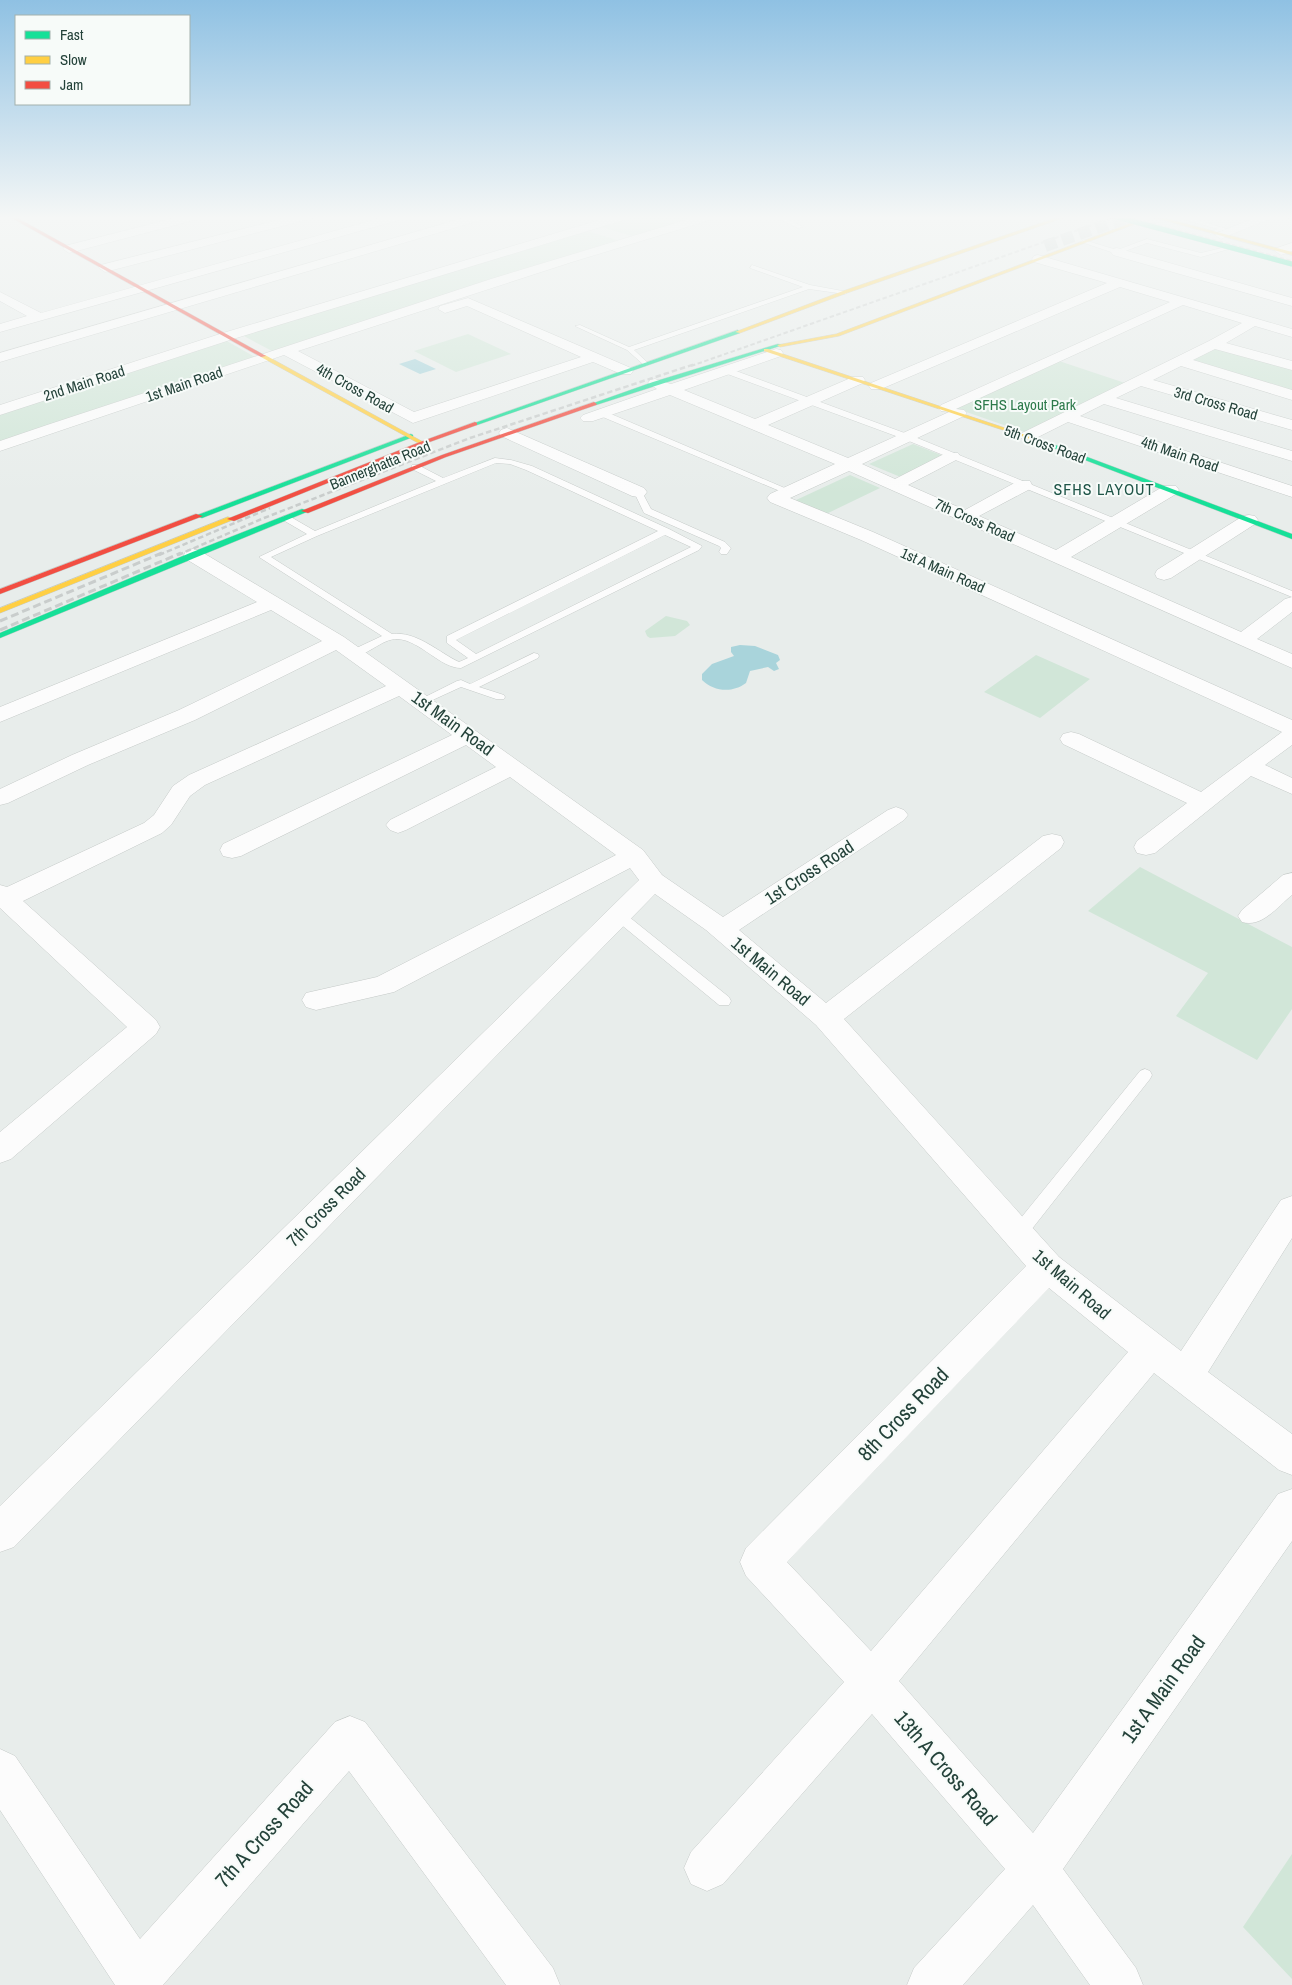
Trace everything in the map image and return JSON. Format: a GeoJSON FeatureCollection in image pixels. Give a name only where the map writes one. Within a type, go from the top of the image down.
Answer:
{"type":"FeatureCollection","features":[{"type":"Feature","properties":{"kind":"main road","name":"4th Cross Road"},"geometry":{"type":"LineString","coordinates":[[179,309],[422,442]]}},
{"type":"Feature","properties":{"kind":"main road"},"geometry":{"type":"LineString","coordinates":[[738,332],[801,309]]}},
{"type":"Feature","properties":{"kind":"main road"},"geometry":{"type":"LineString","coordinates":[[774,349],[837,335],[908,309]]}},
{"type":"Feature","properties":{"kind":"main road"},"geometry":{"type":"LineString","coordinates":[[738,332],[781,328]]}},
{"type":"Feature","properties":{"kind":"main road"},"geometry":{"type":"LineString","coordinates":[[774,349],[789,338],[816,328]]}},
{"type":"Feature","properties":{"kind":"main road","name":"Bannerghatta Road"},"geometry":{"type":"LineString","coordinates":[[0,611],[422,442],[738,332]]}},
{"type":"Feature","properties":{"kind":"main road","name":"5th Cross Road"},"geometry":{"type":"LineString","coordinates":[[774,349],[858,380],[1028,436],[1292,537]]}},
{"type":"Feature","properties":{"kind":"main road","name":"Bannerghatta Road"},"geometry":{"type":"LineString","coordinates":[[0,636],[193,555],[415,467],[507,433],[662,386],[774,349]]}},
{"type":"Feature","properties":{"kind":"main road"},"geometry":{"type":"LineString","coordinates":[[0,592],[411,436]]}},
{"type":"Feature","properties":{"kind":"street"},"geometry":{"type":"LineString","coordinates":[[23,309],[39,317]]}},
{"type":"Feature","properties":{"kind":"street"},"geometry":{"type":"LineString","coordinates":[[0,328],[70,309]]}},
{"type":"Feature","properties":{"kind":"street"},"geometry":{"type":"LineString","coordinates":[[0,358],[170,309]]}},
{"type":"Feature","properties":{"kind":"street","name":"2nd Main Road"},"geometry":{"type":"LineString","coordinates":[[0,410],[317,309]]}},
{"type":"Feature","properties":{"kind":"street","name":"1st Main Road"},"geometry":{"type":"LineString","coordinates":[[0,446],[265,356],[414,309]]}},
{"type":"Feature","properties":{"kind":"street"},"geometry":{"type":"LineString","coordinates":[[299,357],[447,309]]}},
{"type":"Feature","properties":{"kind":"street"},"geometry":{"type":"LineString","coordinates":[[483,309],[626,371]]}},
{"type":"Feature","properties":{"kind":"street"},"geometry":{"type":"LineString","coordinates":[[876,386],[1058,309]]}},
{"type":"Feature","properties":{"kind":"street"},"geometry":{"type":"LineString","coordinates":[[790,492],[850,465],[907,437],[952,411],[1166,309]]}},
{"type":"Feature","properties":{"kind":"street"},"geometry":{"type":"LineString","coordinates":[[1208,309],[1292,333]]}},
{"type":"Feature","properties":{"kind":"street"},"geometry":{"type":"LineString","coordinates":[[1028,436],[1181,361],[1253,322]]}},
{"type":"Feature","properties":{"kind":"street"},"geometry":{"type":"LineString","coordinates":[[366,324],[381,330]]}},
{"type":"Feature","properties":{"kind":"street"},"geometry":{"type":"LineString","coordinates":[[1214,344],[1292,366]]}},
{"type":"Feature","properties":{"kind":"street"},"geometry":{"type":"LineString","coordinates":[[594,416],[662,386],[725,370],[774,349]]}},
{"type":"Feature","properties":{"kind":"street"},"geometry":{"type":"LineString","coordinates":[[285,350],[413,418],[594,357]]}},
{"type":"Feature","properties":{"kind":"street"},"geometry":{"type":"LineString","coordinates":[[1181,361],[1292,394]]}},
{"type":"Feature","properties":{"kind":"street"},"geometry":{"type":"LineString","coordinates":[[755,425],[858,380]]}},
{"type":"Feature","properties":{"kind":"street","name":"3rd Cross Road"},"geometry":{"type":"LineString","coordinates":[[1140,381],[1292,425]]}},
{"type":"Feature","properties":{"kind":"street","name":"7th Cross Road"},"geometry":{"type":"LineString","coordinates":[[662,386],[850,465],[1292,662]]}},
{"type":"Feature","properties":{"kind":"street"},"geometry":{"type":"LineString","coordinates":[[455,392],[502,415]]}},
{"type":"Feature","properties":{"kind":"street"},"geometry":{"type":"LineString","coordinates":[[1103,399],[1292,456]]}},
{"type":"Feature","properties":{"kind":"street","name":"4th Main Road"},"geometry":{"type":"LineString","coordinates":[[1068,416],[1292,492]]}},
{"type":"Feature","properties":{"kind":"street"},"geometry":{"type":"LineString","coordinates":[[507,433],[638,492]]}},
{"type":"Feature","properties":{"kind":"street"},"geometry":{"type":"LineString","coordinates":[[895,485],[952,456]]}},
{"type":"Feature","properties":{"kind":"street"},"geometry":{"type":"LineString","coordinates":[[966,516],[1024,485]]}},
{"type":"Feature","properties":{"kind":"street"},"geometry":{"type":"LineString","coordinates":[[1058,557],[1170,490]]}},
{"type":"Feature","properties":{"kind":"street","name":"1st A Main Road"},"geometry":{"type":"LineString","coordinates":[[790,492],[776,498],[867,536],[1292,728]]}},
{"type":"Feature","properties":{"kind":"street"},"geometry":{"type":"LineString","coordinates":[[1164,574],[1249,520]]}},
{"type":"Feature","properties":{"kind":"street","name":"1st Main Road"},"geometry":{"type":"LineString","coordinates":[[193,555],[345,647],[634,856],[653,881],[721,930],[826,1018],[1047,1267],[1185,1376],[1292,1456]]}},
{"type":"Feature","properties":{"kind":"street"},"geometry":{"type":"LineString","coordinates":[[0,715],[273,602]]}},
{"type":"Feature","properties":{"kind":"street"},"geometry":{"type":"LineString","coordinates":[[1243,640],[1292,603]]}},
{"type":"Feature","properties":{"kind":"street"},"geometry":{"type":"LineString","coordinates":[[0,798],[80,760],[345,647]]}},
{"type":"Feature","properties":{"kind":"street"},"geometry":{"type":"LineString","coordinates":[[0,1150],[146,1027],[3,897],[153,828],[163,820],[181,791],[197,780],[412,694]]}},
{"type":"Feature","properties":{"kind":"street"},"geometry":{"type":"LineString","coordinates":[[232,850],[469,735]]}},
{"type":"Feature","properties":{"kind":"street"},"geometry":{"type":"LineString","coordinates":[[1146,847],[1249,766],[1292,735]]}},
{"type":"Feature","properties":{"kind":"street"},"geometry":{"type":"LineString","coordinates":[[1071,739],[1203,802]]}},
{"type":"Feature","properties":{"kind":"street"},"geometry":{"type":"LineString","coordinates":[[1249,766],[1292,787]]}},
{"type":"Feature","properties":{"kind":"street"},"geometry":{"type":"LineString","coordinates":[[398,825],[513,767]]}},
{"type":"Feature","properties":{"kind":"street","name":"1st Cross Road"},"geometry":{"type":"LineString","coordinates":[[721,930],[896,815]]}},
{"type":"Feature","properties":{"kind":"street"},"geometry":{"type":"LineString","coordinates":[[826,1018],[1052,842]]}},
{"type":"Feature","properties":{"kind":"street"},"geometry":{"type":"LineString","coordinates":[[316,1000],[384,985],[634,856]]}},
{"type":"Feature","properties":{"kind":"street","name":"7th Cross Road"},"geometry":{"type":"LineString","coordinates":[[0,1533],[653,881]]}},
{"type":"Feature","properties":{"kind":"street"},"geometry":{"type":"LineString","coordinates":[[1251,916],[1292,881]]}},
{"type":"Feature","properties":{"kind":"street"},"geometry":{"type":"LineString","coordinates":[[1185,1376],[1292,1210]]}},
{"type":"Feature","properties":{"kind":"street","name":"8th Cross Road"},"geometry":{"type":"LineString","coordinates":[[760,1562],[1047,1267]]}},
{"type":"Feature","properties":{"kind":"street"},"geometry":{"type":"LineString","coordinates":[[707,1868],[872,1682],[1152,1349]]}},
{"type":"Feature","properties":{"kind":"street","name":"1st A Main Road"},"geometry":{"type":"LineString","coordinates":[[931,1985],[1035,1869],[1292,1508]]}},
{"type":"Feature","properties":{"kind":"street","name":"13th A Cross Road"},"geometry":{"type":"LineString","coordinates":[[760,1562],[872,1682],[1035,1869],[1119,1985]]}},
{"type":"Feature","properties":{"kind":"street","name":"7th A Cross Road"},"geometry":{"type":"LineString","coordinates":[[0,1771],[136,1982],[350,1737],[536,1985]]}},
{"type":"Feature","properties":{"kind":"lane"},"geometry":{"type":"LineString","coordinates":[[629,349],[746,309]]}},
{"type":"Feature","properties":{"kind":"lane"},"geometry":{"type":"LineString","coordinates":[[578,326],[629,349],[645,364]]}},
{"type":"Feature","properties":{"kind":"lane"},"geometry":{"type":"LineString","coordinates":[[725,370],[907,437],[1292,594]]}},
{"type":"Feature","properties":{"kind":"lane"},"geometry":{"type":"LineString","coordinates":[[594,416],[790,492]]}},
{"type":"Feature","properties":{"kind":"lane"},"geometry":{"type":"LineString","coordinates":[[345,647],[398,636],[418,642],[456,664],[463,664],[697,547],[666,531],[512,462],[495,460],[314,534],[264,557],[390,637]]}},
{"type":"Feature","properties":{"kind":"lane"},"geometry":{"type":"LineString","coordinates":[[415,467],[442,481]]}},
{"type":"Feature","properties":{"kind":"lane"},"geometry":{"type":"LineString","coordinates":[[638,492],[647,511],[722,544],[726,548],[724,552]]}},
{"type":"Feature","properties":{"kind":"lane"},"geometry":{"type":"LineString","coordinates":[[286,518],[314,534]]}},
{"type":"Feature","properties":{"kind":"lane"},"geometry":{"type":"LineString","coordinates":[[475,658],[451,641],[451,638],[666,531]]}},
{"type":"Feature","properties":{"kind":"lane"},"geometry":{"type":"LineString","coordinates":[[470,688],[534,656]]}},
{"type":"Feature","properties":{"kind":"lane"},"geometry":{"type":"LineString","coordinates":[[412,694],[461,683],[470,688],[500,697]]}},
{"type":"Feature","properties":{"kind":"lane"},"geometry":{"type":"LineString","coordinates":[[618,915],[724,1001]]}},
{"type":"Feature","properties":{"kind":"lane"},"geometry":{"type":"LineString","coordinates":[[1018,1234],[1145,1075]]}},
{"type":"Feature","properties":{"kind":"green space"},"geometry":{"type":"Polygon","coordinates":[[[328,309],[404,309],[272,351],[242,335],[328,309]]]}},
{"type":"Feature","properties":{"kind":"green space"},"geometry":{"type":"Polygon","coordinates":[[[468,334],[511,354],[456,372],[414,351],[468,334]]]}},
{"type":"Feature","properties":{"kind":"green space"},"geometry":{"type":"Polygon","coordinates":[[[225,340],[255,357],[0,442],[0,414],[225,340]]]}},
{"type":"Feature","properties":{"kind":"green space"},"geometry":{"type":"Polygon","coordinates":[[[1215,345],[1292,367],[1292,392],[1185,360],[1215,345]]]}},
{"type":"Feature","properties":{"kind":"green space","name":"SFHS Layout Park"},"geometry":{"type":"Polygon","coordinates":[[[1059,361],[1125,383],[1024,432],[955,408],[1059,361]]]}},
{"type":"Feature","properties":{"kind":"green space"},"geometry":{"type":"Polygon","coordinates":[[[913,444],[946,457],[903,478],[869,464],[913,444]]]}},
{"type":"Feature","properties":{"kind":"green space"},"geometry":{"type":"Polygon","coordinates":[[[850,475],[880,488],[824,515],[794,501],[850,475]]]}},
{"type":"Feature","properties":{"kind":"green space"},"geometry":{"type":"Polygon","coordinates":[[[666,616],[687,621],[690,625],[675,636],[650,638],[647,636],[645,631],[666,616]]]}},
{"type":"Feature","properties":{"kind":"green space"},"geometry":{"type":"Polygon","coordinates":[[[1036,655],[1090,679],[1040,718],[984,692],[1036,655]]]}},
{"type":"Feature","properties":{"kind":"green space"},"geometry":{"type":"Polygon","coordinates":[[[1140,867],[1292,947],[1292,1009],[1257,1060],[1176,1016],[1208,973],[1088,911],[1140,867]]]}},
{"type":"Feature","properties":{"kind":"green space"},"geometry":{"type":"Polygon","coordinates":[[[1292,1854],[1292,1979],[1243,1927],[1292,1854]]]}},
{"type":"Feature","properties":{"kind":"water"},"geometry":{"type":"Polygon","coordinates":[[[415,359],[436,369],[420,374],[399,364],[415,359]]]}},
{"type":"Feature","properties":{"kind":"water"},"geometry":{"type":"Polygon","coordinates":[[[740,645],[755,646],[778,655],[780,660],[776,663],[779,669],[774,671],[768,667],[750,671],[746,683],[730,690],[712,687],[702,680],[702,674],[712,664],[734,656],[731,652],[731,647],[740,645]]]}},
{"type":"Feature","properties":{"kind":"railway"},"geometry":{"type":"LineString","coordinates":[[691,366],[854,309]]}},
{"type":"Feature","properties":{"kind":"railway"},"geometry":{"type":"LineString","coordinates":[[178,555],[264,518],[470,438],[695,364]]}},
{"type":"Feature","properties":{"kind":"railway"},"geometry":{"type":"LineString","coordinates":[[159,555],[270,508]]}},
{"type":"Feature","properties":{"kind":"railway"},"geometry":{"type":"LineString","coordinates":[[0,621],[162,553]]}},
{"type":"Feature","properties":{"kind":"railway"},"geometry":{"type":"LineString","coordinates":[[0,630],[181,553]]}},
{"type":"Feature","properties":{"kind":"traffic: fast"},"geometry":{"type":"LineString","coordinates":[[475,424],[738,332]]}},
{"type":"Feature","properties":{"kind":"traffic: fast"},"geometry":{"type":"LineString","coordinates":[[594,404],[655,383],[780,345]]}},
{"type":"Feature","properties":{"kind":"traffic: fast"},"geometry":{"type":"LineString","coordinates":[[199,516],[411,436]]}},
{"type":"Feature","properties":{"kind":"traffic: fast"},"geometry":{"type":"LineString","coordinates":[[1032,438],[1292,537]]}},
{"type":"Feature","properties":{"kind":"traffic: fast"},"geometry":{"type":"LineString","coordinates":[[0,636],[193,555],[305,511]]}},
{"type":"Feature","properties":{"kind":"traffic: slow"},"geometry":{"type":"LineString","coordinates":[[738,332],[801,309]]}},
{"type":"Feature","properties":{"kind":"traffic: slow"},"geometry":{"type":"LineString","coordinates":[[780,345],[837,335],[907,309]]}},
{"type":"Feature","properties":{"kind":"traffic: slow"},"geometry":{"type":"LineString","coordinates":[[766,350],[1032,438]]}},
{"type":"Feature","properties":{"kind":"traffic: slow"},"geometry":{"type":"LineString","coordinates":[[263,356],[422,443]]}},
{"type":"Feature","properties":{"kind":"traffic: slow"},"geometry":{"type":"LineString","coordinates":[[0,611],[231,519]]}},
{"type":"Feature","properties":{"kind":"traffic: jam"},"geometry":{"type":"LineString","coordinates":[[177,309],[263,356]]}},
{"type":"Feature","properties":{"kind":"traffic: jam"},"geometry":{"type":"LineString","coordinates":[[305,511],[444,456],[594,404]]}},
{"type":"Feature","properties":{"kind":"traffic: jam"},"geometry":{"type":"LineString","coordinates":[[231,519],[422,443],[475,424]]}},
{"type":"Feature","properties":{"kind":"traffic: jam"},"geometry":{"type":"LineString","coordinates":[[0,592],[199,516]]}},
{"type":"Feature","properties":{"kind":"district","name":"SFHS LAYOUT"},"geometry":{"type":"Point","coordinates":[1104,489]}}]}
